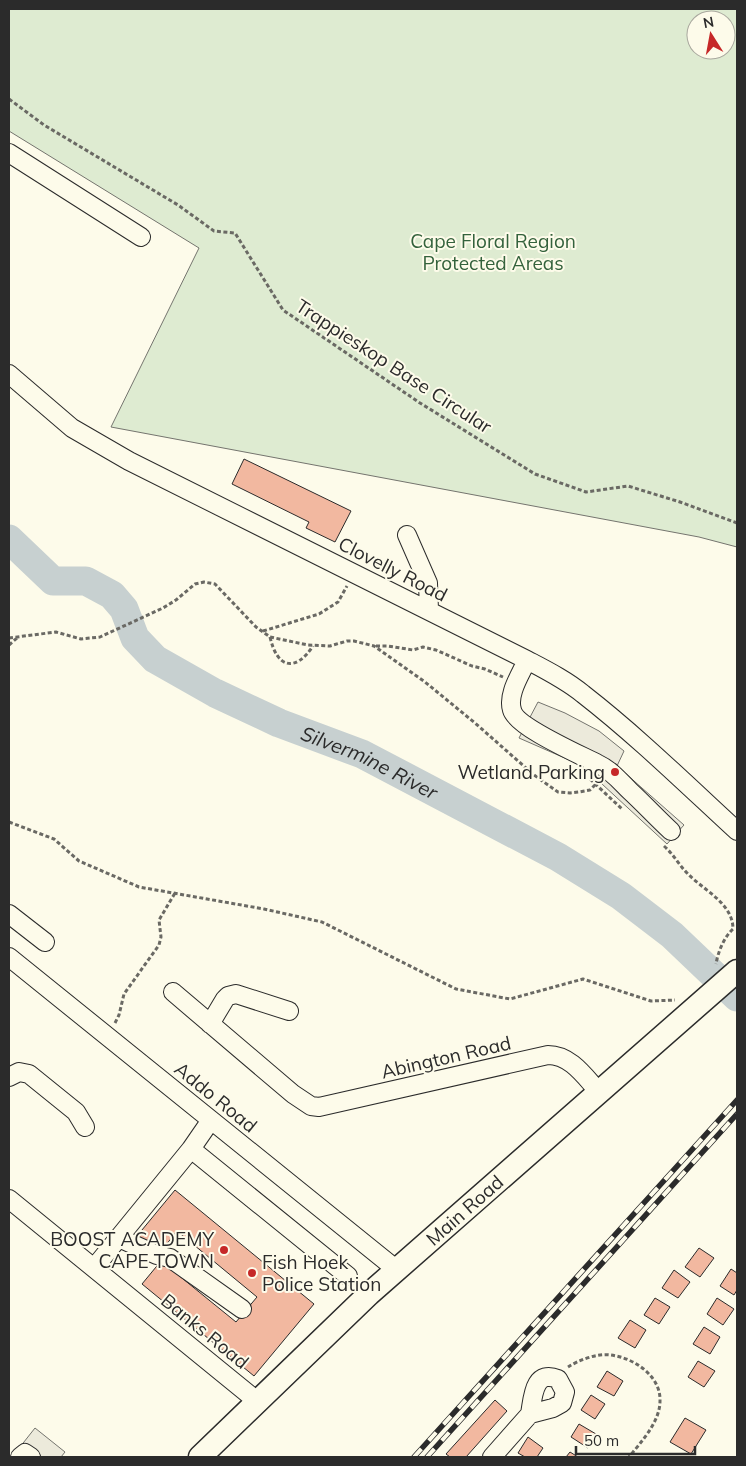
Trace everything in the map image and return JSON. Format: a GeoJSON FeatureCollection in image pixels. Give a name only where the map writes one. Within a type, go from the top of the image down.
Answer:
{"type":"FeatureCollection","features":[{"type":"Feature","properties":{"kind":"main road","name":"Main Road"},"geometry":{"type":"LineString","coordinates":[[200,1457],[369,1294],[708,996],[727,968]]}},
{"type":"Feature","properties":{"kind":"street"},"geometry":{"type":"LineString","coordinates":[[9,153],[141,238]]}},
{"type":"Feature","properties":{"kind":"street","name":"Clovelly Road"},"geometry":{"type":"LineString","coordinates":[[9,374],[56,416],[86,437],[129,461],[429,610],[566,682],[626,729],[737,831]]}},
{"type":"Feature","properties":{"kind":"street"},"geometry":{"type":"LineString","coordinates":[[407,535],[428,583],[429,610]]}},
{"type":"Feature","properties":{"kind":"street"},"geometry":{"type":"LineString","coordinates":[[527,660],[512,699],[514,715],[523,724],[610,771],[665,836]]}},
{"type":"Feature","properties":{"kind":"street"},"geometry":{"type":"LineString","coordinates":[[9,914],[45,942]]}},
{"type":"Feature","properties":{"kind":"street","name":"Addo Road"},"geometry":{"type":"LineString","coordinates":[[9,957],[397,1270]]}},
{"type":"Feature","properties":{"kind":"street","name":"Abington Road"},"geometry":{"type":"LineString","coordinates":[[173,992],[293,1094],[311,1106],[319,1107],[548,1055],[569,1060],[599,1092]]}},
{"type":"Feature","properties":{"kind":"street"},"geometry":{"type":"LineString","coordinates":[[210,1024],[225,999],[236,994],[289,1011]]}},
{"type":"Feature","properties":{"kind":"street"},"geometry":{"type":"LineString","coordinates":[[9,1077],[19,1072],[29,1074],[76,1112],[85,1127]]}},
{"type":"Feature","properties":{"kind":"street"},"geometry":{"type":"LineString","coordinates":[[94,1268],[191,1149],[211,1120]]}},
{"type":"Feature","properties":{"kind":"street"},"geometry":{"type":"LineString","coordinates":[[191,1149],[348,1276]]}},
{"type":"Feature","properties":{"kind":"street","name":"Banks Road"},"geometry":{"type":"LineString","coordinates":[[9,1200],[257,1401]]}},
{"type":"Feature","properties":{"kind":"street"},"geometry":{"type":"LineString","coordinates":[[119,1238],[157,1255],[170,1258],[242,1309]]}},
{"type":"Feature","properties":{"kind":"street"},"geometry":{"type":"LineString","coordinates":[[492,1457],[530,1414],[534,1388],[539,1381],[549,1377],[558,1380],[565,1392],[562,1403],[553,1408],[530,1414]]}},
{"type":"Feature","properties":{"kind":"street"},"geometry":{"type":"LineString","coordinates":[[20,1457],[25,1453],[31,1457]]}},
{"type":"Feature","properties":{"kind":"path","name":"Trappieskop Base Circular"},"geometry":{"type":"LineString","coordinates":[[9,99],[44,125],[178,205],[214,231],[236,233],[283,310],[420,403],[535,474],[586,492],[628,486],[680,502],[737,523]]}},
{"type":"Feature","properties":{"kind":"path"},"geometry":{"type":"LineString","coordinates":[[263,632],[319,614],[338,602],[355,573]]}},
{"type":"Feature","properties":{"kind":"path"},"geometry":{"type":"LineString","coordinates":[[9,638],[56,632],[81,639],[100,637],[176,600],[194,584],[204,582],[215,584],[256,627],[270,637],[314,646],[330,646],[354,641],[374,646],[413,650],[423,647],[436,650],[472,666],[518,681]]}},
{"type":"Feature","properties":{"kind":"path"},"geometry":{"type":"LineString","coordinates":[[270,637],[272,646],[279,659],[287,664],[296,664],[306,657],[314,646]]}},
{"type":"Feature","properties":{"kind":"path"},"geometry":{"type":"LineString","coordinates":[[9,645],[16,638]]}},
{"type":"Feature","properties":{"kind":"path"},"geometry":{"type":"LineString","coordinates":[[374,646],[430,686],[552,789],[558,792],[570,793],[590,790],[610,771]]}},
{"type":"Feature","properties":{"kind":"path"},"geometry":{"type":"LineString","coordinates":[[595,785],[623,810]]}},
{"type":"Feature","properties":{"kind":"path"},"geometry":{"type":"LineString","coordinates":[[9,822],[54,838],[79,862],[139,887],[264,909],[322,922],[456,989],[510,999],[583,979],[651,1002],[676,1000]]}},
{"type":"Feature","properties":{"kind":"path"},"geometry":{"type":"LineString","coordinates":[[665,836],[685,872],[702,887],[715,895],[733,920],[733,929],[728,934],[715,963],[727,968]]}},
{"type":"Feature","properties":{"kind":"path"},"geometry":{"type":"LineString","coordinates":[[104,1034],[116,1021],[124,994],[159,945],[161,937],[159,920],[175,893]]}},
{"type":"Feature","properties":{"kind":"path"},"geometry":{"type":"LineString","coordinates":[[558,1380],[565,1370],[574,1364],[602,1355],[619,1357],[645,1369],[657,1385],[660,1402],[658,1413],[647,1435],[629,1457]]}},
{"type":"Feature","properties":{"kind":"green space","name":"Cape Floral Region Protected Areas"},"geometry":{"type":"Polygon","coordinates":[[[9,9],[737,9],[737,547],[699,537],[111,427],[199,248],[9,131],[9,9]]]}},
{"type":"Feature","properties":{"kind":"shaded area","name":"Wetland Parking"},"geometry":{"type":"Polygon","coordinates":[[[538,702],[565,713],[599,731],[624,751],[617,766],[684,825],[667,844],[602,784],[610,776],[602,769],[593,776],[583,766],[519,738],[538,702]]]}},
{"type":"Feature","properties":{"kind":"shaded area"},"geometry":{"type":"Polygon","coordinates":[[[35,1428],[65,1452],[61,1457],[22,1457],[16,1452],[35,1428]]]}},
{"type":"Feature","properties":{"kind":"building"},"geometry":{"type":"Polygon","coordinates":[[[244,459],[351,511],[335,542],[306,528],[309,522],[232,484],[244,459]]]}},
{"type":"Feature","properties":{"kind":"building","name":"Fish Hoek Police Station"},"geometry":{"type":"Polygon","coordinates":[[[175,1190],[314,1304],[254,1376],[142,1284],[161,1261],[236,1322],[257,1297],[177,1231],[159,1254],[137,1236],[175,1190]]]}},
{"type":"Feature","properties":{"kind":"building"},"geometry":{"type":"Polygon","coordinates":[[[699,1248],[714,1258],[700,1277],[685,1267],[699,1248]]]}},
{"type":"Feature","properties":{"kind":"building"},"geometry":{"type":"Polygon","coordinates":[[[731,1269],[737,1273],[737,1290],[734,1295],[720,1286],[731,1269]]]}},
{"type":"Feature","properties":{"kind":"building"},"geometry":{"type":"Polygon","coordinates":[[[674,1270],[690,1282],[678,1298],[662,1288],[674,1270]]]}},
{"type":"Feature","properties":{"kind":"building"},"geometry":{"type":"Polygon","coordinates":[[[655,1298],[670,1307],[659,1324],[644,1315],[655,1298]]]}},
{"type":"Feature","properties":{"kind":"building"},"geometry":{"type":"Polygon","coordinates":[[[717,1298],[734,1309],[723,1325],[707,1314],[717,1298]]]}},
{"type":"Feature","properties":{"kind":"building"},"geometry":{"type":"Polygon","coordinates":[[[630,1320],[646,1330],[635,1348],[618,1338],[630,1320]]]}},
{"type":"Feature","properties":{"kind":"building"},"geometry":{"type":"Polygon","coordinates":[[[704,1327],[720,1337],[710,1354],[693,1344],[704,1327]]]}},
{"type":"Feature","properties":{"kind":"building"},"geometry":{"type":"Polygon","coordinates":[[[698,1361],[715,1371],[704,1387],[688,1377],[698,1361]]]}},
{"type":"Feature","properties":{"kind":"building"},"geometry":{"type":"Polygon","coordinates":[[[607,1371],[623,1381],[614,1396],[597,1387],[607,1371]]]}},
{"type":"Feature","properties":{"kind":"building"},"geometry":{"type":"Polygon","coordinates":[[[591,1395],[605,1404],[595,1419],[581,1410],[591,1395]]]}},
{"type":"Feature","properties":{"kind":"building"},"geometry":{"type":"Polygon","coordinates":[[[495,1400],[507,1411],[466,1457],[450,1457],[446,1454],[495,1400]]]}},
{"type":"Feature","properties":{"kind":"building"},"geometry":{"type":"Polygon","coordinates":[[[685,1418],[706,1430],[691,1454],[670,1442],[685,1418]]]}},
{"type":"Feature","properties":{"kind":"building"},"geometry":{"type":"Polygon","coordinates":[[[579,1424],[596,1434],[588,1448],[571,1437],[579,1424]]]}},
{"type":"Feature","properties":{"kind":"building"},"geometry":{"type":"Polygon","coordinates":[[[528,1437],[543,1448],[537,1457],[525,1457],[518,1453],[528,1437]]]}},
{"type":"Feature","properties":{"kind":"building"},"geometry":{"type":"Polygon","coordinates":[[[570,1452],[578,1457],[566,1457],[570,1452]]]}},
{"type":"Feature","properties":{"kind":"waterway","name":"Silvermine River"},"geometry":{"type":"LineString","coordinates":[[9,539],[53,581],[86,581],[112,595],[124,609],[135,638],[155,659],[215,693],[279,723],[362,754],[558,857],[621,896],[672,935],[737,997]]}},
{"type":"Feature","properties":{"kind":"railway"},"geometry":{"type":"LineString","coordinates":[[414,1457],[737,1100]]}},
{"type":"Feature","properties":{"kind":"railway"},"geometry":{"type":"LineString","coordinates":[[427,1457],[737,1114]]}},
{"type":"Feature","properties":{"kind":"place","name":"Wetland Parking"},"geometry":{"type":"Point","coordinates":[615,772]}},
{"type":"Feature","properties":{"kind":"place","name":"BOOST ACADEMY CAPE TOWN"},"geometry":{"type":"Point","coordinates":[224,1250]}},
{"type":"Feature","properties":{"kind":"place","name":"Fish Hoek Police Station"},"geometry":{"type":"Point","coordinates":[252,1273]}}]}
